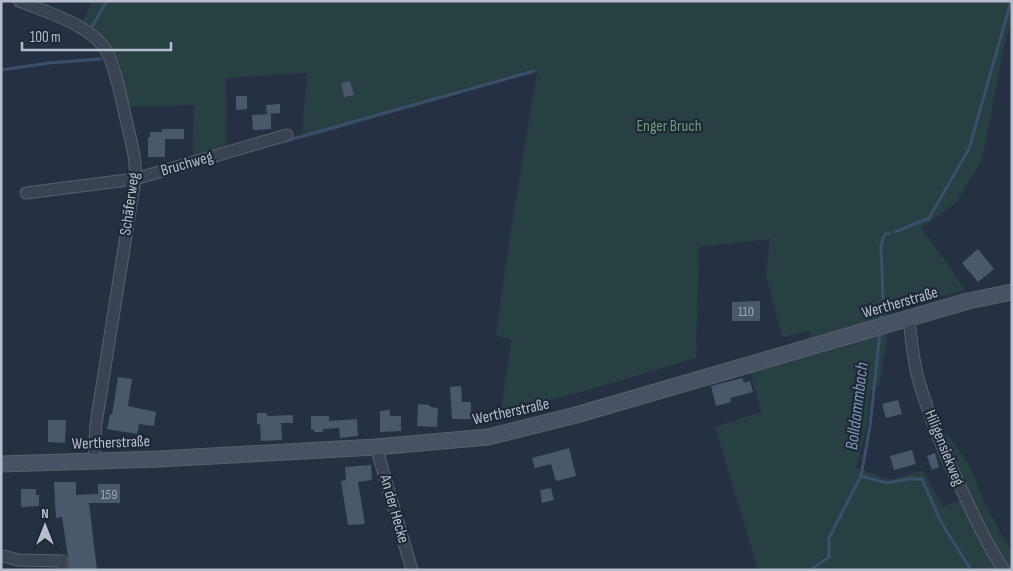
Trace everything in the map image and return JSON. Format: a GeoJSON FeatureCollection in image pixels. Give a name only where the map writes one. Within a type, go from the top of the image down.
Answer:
{"type":"FeatureCollection","features":[{"type":"Feature","properties":{"kind":"main road","name":"Wertherstraße"},"geometry":{"type":"LineString","coordinates":[[1,464],[376,448],[488,437],[576,415],[968,301],[1012,292]]}},
{"type":"Feature","properties":{"kind":"street","name":"Schäferweg"},"geometry":{"type":"LineString","coordinates":[[19,1],[70,22],[99,42],[108,54],[124,112],[135,163],[135,179],[96,424],[94,461]]}},
{"type":"Feature","properties":{"kind":"street","name":"Bruchweg"},"geometry":{"type":"LineString","coordinates":[[26,193],[135,179],[287,136]]}},
{"type":"Feature","properties":{"kind":"street","name":"Hiligensiekweg"},"geometry":{"type":"LineString","coordinates":[[904,320],[918,378],[931,420],[948,462],[995,557],[1004,570]]}},
{"type":"Feature","properties":{"kind":"street","name":"An der Hecke"},"geometry":{"type":"LineString","coordinates":[[376,448],[412,570]]}},
{"type":"Feature","properties":{"kind":"street"},"geometry":{"type":"LineString","coordinates":[[3,556],[18,560],[62,561],[63,570]]}},
{"type":"Feature","properties":{"kind":"green space","name":"Enger Bruch"},"geometry":{"type":"Polygon","coordinates":[[[92,1],[1012,1],[1012,20],[1004,47],[982,160],[956,203],[921,228],[952,270],[964,290],[889,311],[888,331],[879,386],[870,391],[867,426],[856,468],[891,480],[923,470],[943,507],[968,496],[941,433],[948,435],[968,463],[986,506],[1012,553],[1012,570],[758,570],[715,427],[761,412],[749,367],[810,351],[811,331],[782,337],[766,276],[770,239],[699,247],[696,358],[575,394],[501,411],[511,339],[496,336],[509,242],[537,72],[302,139],[307,73],[226,78],[227,150],[193,159],[194,105],[126,107],[114,51],[82,23],[92,1]]]}},
{"type":"Feature","properties":{"kind":"building"},"geometry":{"type":"Polygon","coordinates":[[[350,81],[354,95],[344,97],[341,83],[350,81]]]}},
{"type":"Feature","properties":{"kind":"building"},"geometry":{"type":"Polygon","coordinates":[[[236,96],[247,96],[247,109],[236,110],[236,96]]]}},
{"type":"Feature","properties":{"kind":"building"},"geometry":{"type":"Polygon","coordinates":[[[280,104],[280,113],[267,114],[266,105],[280,104]]]}},
{"type":"Feature","properties":{"kind":"building"},"geometry":{"type":"Polygon","coordinates":[[[271,114],[271,129],[253,130],[252,115],[271,114]]]}},
{"type":"Feature","properties":{"kind":"building"},"geometry":{"type":"Polygon","coordinates":[[[162,129],[184,129],[184,139],[165,139],[165,157],[148,157],[148,137],[150,137],[150,132],[162,132],[162,129]]]}},
{"type":"Feature","properties":{"kind":"building"},"geometry":{"type":"Polygon","coordinates":[[[978,249],[994,269],[978,282],[962,263],[978,249]]]}},
{"type":"Feature","properties":{"kind":"building"},"geometry":{"type":"Polygon","coordinates":[[[760,301],[760,321],[732,321],[732,302],[760,301]]]}},
{"type":"Feature","properties":{"kind":"building"},"geometry":{"type":"Polygon","coordinates":[[[118,377],[132,379],[128,406],[156,412],[154,426],[139,424],[137,434],[107,429],[110,414],[112,415],[118,377]]]}},
{"type":"Feature","properties":{"kind":"building"},"geometry":{"type":"Polygon","coordinates":[[[742,378],[744,383],[750,381],[753,392],[730,398],[731,402],[716,406],[711,386],[742,378]]]}},
{"type":"Feature","properties":{"kind":"building"},"geometry":{"type":"Polygon","coordinates":[[[461,386],[462,402],[471,402],[471,419],[452,419],[450,387],[461,386]]]}},
{"type":"Feature","properties":{"kind":"building"},"geometry":{"type":"Polygon","coordinates":[[[898,400],[902,414],[886,418],[882,404],[898,400]]]}},
{"type":"Feature","properties":{"kind":"building"},"geometry":{"type":"Polygon","coordinates":[[[418,404],[438,408],[437,427],[417,426],[418,404]]]}},
{"type":"Feature","properties":{"kind":"building"},"geometry":{"type":"Polygon","coordinates":[[[390,410],[390,416],[401,416],[401,431],[380,432],[380,411],[390,410]]]}},
{"type":"Feature","properties":{"kind":"building"},"geometry":{"type":"Polygon","coordinates":[[[257,413],[267,413],[267,416],[293,415],[293,423],[281,423],[282,440],[261,441],[260,424],[257,424],[257,413]]]}},
{"type":"Feature","properties":{"kind":"building"},"geometry":{"type":"Polygon","coordinates":[[[311,416],[329,416],[329,421],[357,419],[358,436],[340,438],[339,428],[323,429],[323,432],[314,432],[314,429],[311,430],[311,416]]]}},
{"type":"Feature","properties":{"kind":"building"},"geometry":{"type":"Polygon","coordinates":[[[48,420],[66,420],[65,443],[48,442],[48,420]]]}},
{"type":"Feature","properties":{"kind":"building"},"geometry":{"type":"Polygon","coordinates":[[[569,448],[576,476],[556,481],[551,464],[535,468],[532,458],[569,448]]]}},
{"type":"Feature","properties":{"kind":"building"},"geometry":{"type":"Polygon","coordinates":[[[912,450],[916,464],[894,470],[890,456],[912,450]]]}},
{"type":"Feature","properties":{"kind":"building"},"geometry":{"type":"Polygon","coordinates":[[[935,453],[939,467],[932,470],[927,456],[935,453]]]}},
{"type":"Feature","properties":{"kind":"building"},"geometry":{"type":"Polygon","coordinates":[[[371,465],[372,480],[358,482],[365,524],[348,525],[341,481],[346,480],[345,467],[371,465]]]}},
{"type":"Feature","properties":{"kind":"building"},"geometry":{"type":"Polygon","coordinates":[[[54,482],[76,482],[76,495],[98,494],[98,484],[120,484],[120,503],[89,503],[97,570],[70,570],[62,517],[56,518],[54,482]]]}},
{"type":"Feature","properties":{"kind":"building"},"geometry":{"type":"Polygon","coordinates":[[[551,488],[554,500],[542,503],[540,490],[551,488]]]}},
{"type":"Feature","properties":{"kind":"building"},"geometry":{"type":"Polygon","coordinates":[[[21,489],[36,489],[36,495],[39,495],[39,506],[21,507],[21,489]]]}},
{"type":"Feature","properties":{"kind":"waterway"},"geometry":{"type":"LineString","coordinates":[[91,31],[107,1]]}},
{"type":"Feature","properties":{"kind":"waterway","name":"Bolldammbach"},"geometry":{"type":"LineString","coordinates":[[895,232],[929,218],[969,149],[1011,1]]}},
{"type":"Feature","properties":{"kind":"waterway"},"geometry":{"type":"LineString","coordinates":[[1,70],[49,63],[100,59]]}},
{"type":"Feature","properties":{"kind":"waterway"},"geometry":{"type":"LineString","coordinates":[[285,141],[534,71]]}},
{"type":"Feature","properties":{"kind":"waterway","name":"Bolldammbach"},"geometry":{"type":"LineString","coordinates":[[881,321],[883,296],[881,245],[885,234],[890,233]]}},
{"type":"Feature","properties":{"kind":"waterway","name":"Bolldammbach"},"geometry":{"type":"LineString","coordinates":[[810,570],[829,557],[829,538],[861,476],[870,426],[880,332]]}},
{"type":"Feature","properties":{"kind":"waterway"},"geometry":{"type":"LineString","coordinates":[[861,476],[887,483],[908,479],[922,479],[941,522],[971,570]]}}]}
